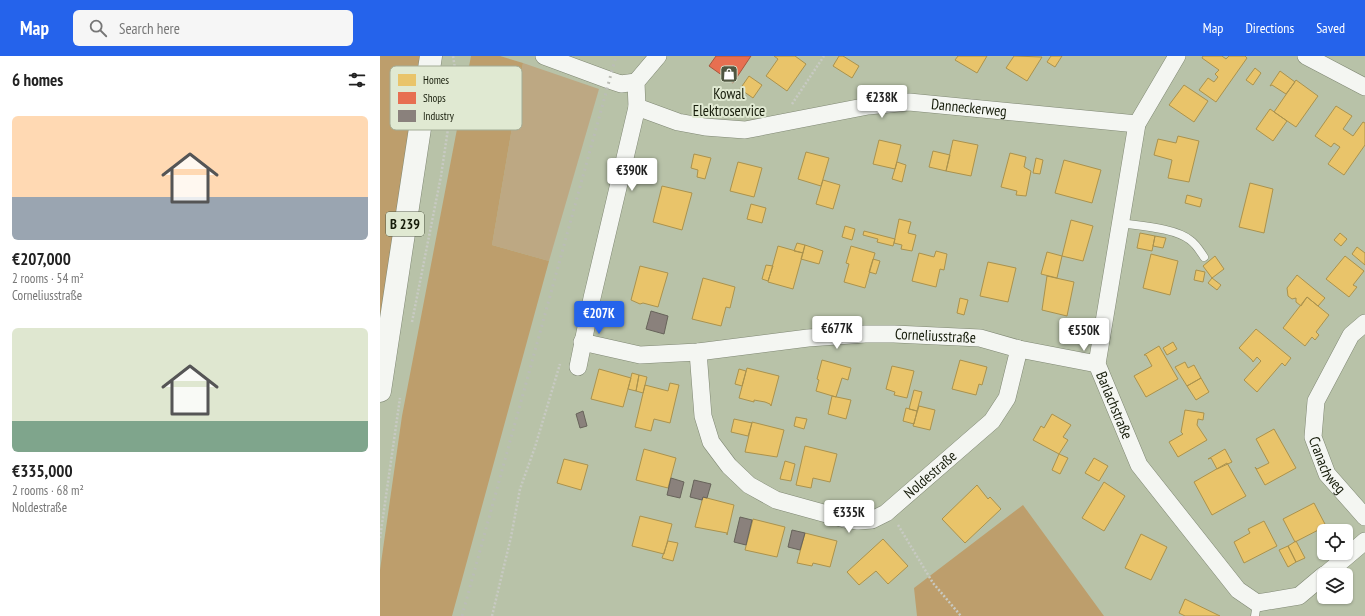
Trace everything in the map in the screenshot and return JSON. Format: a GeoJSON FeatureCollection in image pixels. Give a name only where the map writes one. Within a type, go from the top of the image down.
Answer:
{"type":"FeatureCollection","features":[{"type":"Feature","properties":{"kind":"main road","name":"B 239"},"geometry":{"type":"LineString","coordinates":[[430,66],[431,56]]}},
{"type":"Feature","properties":{"kind":"main road","name":"B 239"},"geometry":{"type":"LineString","coordinates":[[390,392],[422,130]]}},
{"type":"Feature","properties":{"kind":"street"},"geometry":{"type":"LineString","coordinates":[[544,56],[578,62],[621,84],[636,82],[658,56]]}},
{"type":"Feature","properties":{"kind":"street","name":"Barlachstraße"},"geometry":{"type":"LineString","coordinates":[[1176,56],[1137,124],[1097,364],[1139,465],[1238,590],[1256,610]]}},
{"type":"Feature","properties":{"kind":"street"},"geometry":{"type":"LineString","coordinates":[[1306,56],[1365,87]]}},
{"type":"Feature","properties":{"kind":"street"},"geometry":{"type":"LineString","coordinates":[[578,367],[582,342],[637,107],[636,82]]}},
{"type":"Feature","properties":{"kind":"street","name":"Danneckerweg"},"geometry":{"type":"LineString","coordinates":[[637,107],[678,122],[705,127],[745,130],[868,106],[909,102],[1137,124]]}},
{"type":"Feature","properties":{"kind":"street","name":"Cranachweg"},"geometry":{"type":"LineString","coordinates":[[1365,323],[1351,335],[1316,400],[1313,437],[1327,474],[1365,517]]}},
{"type":"Feature","properties":{"kind":"street","name":"Corneliusstraße"},"geometry":{"type":"LineString","coordinates":[[582,342],[640,355],[698,352],[808,338],[866,334],[980,338],[1019,349],[1097,364]]}},
{"type":"Feature","properties":{"kind":"street","name":"Noldestraße"},"geometry":{"type":"LineString","coordinates":[[698,352],[703,416],[711,442],[729,466],[749,485],[776,500],[845,519],[858,521],[872,520],[886,513],[992,421],[1007,398],[1019,349]]}},
{"type":"Feature","properties":{"kind":"street"},"geometry":{"type":"LineString","coordinates":[[1332,568],[1365,541]]}},
{"type":"Feature","properties":{"kind":"street"},"geometry":{"type":"LineString","coordinates":[[1256,610],[1299,596],[1317,581]]}},
{"type":"Feature","properties":{"kind":"lane"},"geometry":{"type":"LineString","coordinates":[[1121,223],[1183,236],[1192,241],[1204,257]]}},
{"type":"Feature","properties":{"kind":"path"},"geometry":{"type":"LineString","coordinates":[[453,56],[455,66]]}},
{"type":"Feature","properties":{"kind":"path"},"geometry":{"type":"LineString","coordinates":[[787,121],[786,113],[824,56]]}},
{"type":"Feature","properties":{"kind":"path"},"geometry":{"type":"LineString","coordinates":[[412,324],[442,169],[448,130]]}},
{"type":"Feature","properties":{"kind":"path"},"geometry":{"type":"LineString","coordinates":[[492,616],[511,537],[520,489],[535,446],[561,360]]}},
{"type":"Feature","properties":{"kind":"path"},"geometry":{"type":"LineString","coordinates":[[380,538],[390,392]]}},
{"type":"Feature","properties":{"kind":"path"},"geometry":{"type":"LineString","coordinates":[[886,513],[897,523],[933,583],[961,616]]}},
{"type":"Feature","properties":{"kind":"shaded area"},"geometry":{"type":"Polygon","coordinates":[[[380,56],[420,56],[419,66],[390,66],[390,130],[409,130],[380,326],[380,56]]]}},
{"type":"Feature","properties":{"kind":"shaded area"},"geometry":{"type":"Polygon","coordinates":[[[471,56],[500,56],[523,63],[522,69],[522,66],[469,66],[471,56]]]}},
{"type":"Feature","properties":{"kind":"shaded area"},"geometry":{"type":"Polygon","coordinates":[[[523,63],[599,89],[549,261],[492,245],[512,130],[522,130],[523,63]]]}},
{"type":"Feature","properties":{"kind":"shaded area"},"geometry":{"type":"Polygon","coordinates":[[[457,130],[512,130],[492,245],[549,261],[452,616],[380,616],[380,570],[402,416],[457,130]]]}},
{"type":"Feature","properties":{"kind":"shaded area"},"geometry":{"type":"Polygon","coordinates":[[[1023,505],[1104,616],[917,616],[914,588],[1023,505]]]}},
{"type":"Feature","properties":{"kind":"building: Homes"},"geometry":{"type":"Polygon","coordinates":[[[774,56],[795,56],[806,64],[787,91],[766,76],[778,59],[774,56]]]}},
{"type":"Feature","properties":{"kind":"building: Homes"},"geometry":{"type":"Polygon","coordinates":[[[839,56],[843,56],[859,66],[852,78],[833,66],[839,56]]]}},
{"type":"Feature","properties":{"kind":"building: Homes"},"geometry":{"type":"Polygon","coordinates":[[[958,56],[987,56],[977,73],[955,60],[958,56]]]}},
{"type":"Feature","properties":{"kind":"building: Homes"},"geometry":{"type":"Polygon","coordinates":[[[1014,56],[1042,57],[1027,81],[1006,68],[1014,56]]]}},
{"type":"Feature","properties":{"kind":"building: Homes"},"geometry":{"type":"Polygon","coordinates":[[[1051,56],[1062,56],[1055,67],[1047,62],[1051,56]]]}},
{"type":"Feature","properties":{"kind":"building: Homes"},"geometry":{"type":"Polygon","coordinates":[[[1203,56],[1222,56],[1226,59],[1229,56],[1245,56],[1247,58],[1216,102],[1199,90],[1208,78],[1214,82],[1218,77],[1215,74],[1219,70],[1202,58],[1203,56]]]}},
{"type":"Feature","properties":{"kind":"building: Homes"},"geometry":{"type":"Polygon","coordinates":[[[1255,68],[1261,73],[1253,85],[1246,80],[1255,68]]]}},
{"type":"Feature","properties":{"kind":"building: Homes"},"geometry":{"type":"Polygon","coordinates":[[[1280,71],[1295,82],[1286,94],[1272,85],[1270,86],[1280,71]]]}},
{"type":"Feature","properties":{"kind":"building: Homes"},"geometry":{"type":"Polygon","coordinates":[[[749,76],[762,85],[753,98],[740,89],[749,76]]]}},
{"type":"Feature","properties":{"kind":"building: Homes"},"geometry":{"type":"Polygon","coordinates":[[[1296,80],[1318,96],[1296,127],[1274,112],[1296,80]]]}},
{"type":"Feature","properties":{"kind":"building: Homes"},"geometry":{"type":"Polygon","coordinates":[[[1184,85],[1208,101],[1194,122],[1169,105],[1184,85]]]}},
{"type":"Feature","properties":{"kind":"building: Homes"},"geometry":{"type":"Polygon","coordinates":[[[1336,106],[1352,116],[1343,129],[1353,136],[1363,122],[1365,123],[1365,145],[1344,175],[1328,164],[1340,147],[1334,143],[1331,147],[1315,136],[1336,106]]]}},
{"type":"Feature","properties":{"kind":"building: Homes"},"geometry":{"type":"Polygon","coordinates":[[[1270,109],[1287,121],[1273,141],[1256,129],[1270,109]]]}},
{"type":"Feature","properties":{"kind":"building: Homes"},"geometry":{"type":"Polygon","coordinates":[[[1178,136],[1199,141],[1189,182],[1168,178],[1172,160],[1154,155],[1158,139],[1176,143],[1178,136]]]}},
{"type":"Feature","properties":{"kind":"building: Homes"},"geometry":{"type":"Polygon","coordinates":[[[879,140],[901,145],[895,169],[873,164],[879,140]]]}},
{"type":"Feature","properties":{"kind":"building: Homes"},"geometry":{"type":"Polygon","coordinates":[[[953,140],[978,145],[971,176],[946,171],[953,140]]]}},
{"type":"Feature","properties":{"kind":"building: Homes"},"geometry":{"type":"Polygon","coordinates":[[[933,151],[950,155],[946,171],[929,167],[933,151]]]}},
{"type":"Feature","properties":{"kind":"building: Homes"},"geometry":{"type":"Polygon","coordinates":[[[806,152],[829,158],[821,186],[798,179],[806,152]]]}},
{"type":"Feature","properties":{"kind":"building: Homes"},"geometry":{"type":"Polygon","coordinates":[[[1010,153],[1026,157],[1024,167],[1031,171],[1026,196],[1016,195],[1017,191],[1001,187],[1010,153]]]}},
{"type":"Feature","properties":{"kind":"building: Homes"},"geometry":{"type":"Polygon","coordinates":[[[694,154],[711,158],[705,179],[697,177],[698,170],[691,168],[694,154]]]}},
{"type":"Feature","properties":{"kind":"building: Homes"},"geometry":{"type":"Polygon","coordinates":[[[1036,158],[1043,160],[1040,174],[1033,173],[1036,158]]]}},
{"type":"Feature","properties":{"kind":"building: Homes"},"geometry":{"type":"Polygon","coordinates":[[[1064,160],[1101,170],[1092,203],[1055,193],[1064,160]]]}},
{"type":"Feature","properties":{"kind":"building: Homes"},"geometry":{"type":"Polygon","coordinates":[[[738,162],[762,168],[754,197],[730,191],[738,162]]]}},
{"type":"Feature","properties":{"kind":"building: Homes"},"geometry":{"type":"Polygon","coordinates":[[[897,162],[906,165],[902,182],[892,179],[897,162]]]}},
{"type":"Feature","properties":{"kind":"building: Homes"},"geometry":{"type":"Polygon","coordinates":[[[823,180],[840,185],[833,209],[816,204],[823,180]]]}},
{"type":"Feature","properties":{"kind":"building: Homes"},"geometry":{"type":"Polygon","coordinates":[[[1250,183],[1273,189],[1264,233],[1239,227],[1250,183]]]}},
{"type":"Feature","properties":{"kind":"building: Homes"},"geometry":{"type":"Polygon","coordinates":[[[662,186],[692,193],[682,230],[653,222],[662,186]]]}},
{"type":"Feature","properties":{"kind":"building: Homes"},"geometry":{"type":"Polygon","coordinates":[[[1187,195],[1202,199],[1200,207],[1185,203],[1187,195]]]}},
{"type":"Feature","properties":{"kind":"building: Homes"},"geometry":{"type":"Polygon","coordinates":[[[751,204],[766,208],[762,223],[747,219],[751,204]]]}},
{"type":"Feature","properties":{"kind":"building: Homes"},"geometry":{"type":"Polygon","coordinates":[[[899,219],[911,222],[908,233],[916,235],[912,251],[901,249],[902,245],[894,243],[899,219]]]}},
{"type":"Feature","properties":{"kind":"building: Homes"},"geometry":{"type":"Polygon","coordinates":[[[1071,220],[1093,226],[1083,261],[1062,256],[1071,220]]]}},
{"type":"Feature","properties":{"kind":"building: Homes"},"geometry":{"type":"Polygon","coordinates":[[[845,226],[855,229],[852,240],[842,237],[845,226]]]}},
{"type":"Feature","properties":{"kind":"building: Homes"},"geometry":{"type":"Polygon","coordinates":[[[864,231],[895,239],[893,246],[877,242],[878,239],[863,235],[864,231]]]}},
{"type":"Feature","properties":{"kind":"building: Homes"},"geometry":{"type":"Polygon","coordinates":[[[1140,233],[1155,236],[1152,251],[1137,248],[1140,233]]]}},
{"type":"Feature","properties":{"kind":"building: Homes"},"geometry":{"type":"Polygon","coordinates":[[[1340,233],[1347,239],[1341,246],[1334,240],[1340,233]]]}},
{"type":"Feature","properties":{"kind":"building: Homes"},"geometry":{"type":"Polygon","coordinates":[[[1155,236],[1166,238],[1163,248],[1153,246],[1155,236]]]}},
{"type":"Feature","properties":{"kind":"building: Homes"},"geometry":{"type":"Polygon","coordinates":[[[797,243],[805,245],[803,253],[794,251],[797,243]]]}},
{"type":"Feature","properties":{"kind":"building: Homes"},"geometry":{"type":"Polygon","coordinates":[[[805,245],[823,251],[819,264],[801,259],[805,245]]]}},
{"type":"Feature","properties":{"kind":"building: Homes"},"geometry":{"type":"Polygon","coordinates":[[[778,246],[803,253],[793,289],[768,282],[778,246]]]}},
{"type":"Feature","properties":{"kind":"building: Homes"},"geometry":{"type":"Polygon","coordinates":[[[851,246],[875,253],[865,288],[844,282],[849,264],[846,263],[851,246]]]}},
{"type":"Feature","properties":{"kind":"building: Homes"},"geometry":{"type":"Polygon","coordinates":[[[1357,247],[1365,253],[1365,265],[1352,254],[1357,247]]]}},
{"type":"Feature","properties":{"kind":"building: Homes"},"geometry":{"type":"Polygon","coordinates":[[[936,251],[947,254],[944,270],[940,269],[936,287],[912,281],[919,253],[934,257],[936,251]]]}},
{"type":"Feature","properties":{"kind":"building: Homes"},"geometry":{"type":"Polygon","coordinates":[[[1047,252],[1062,256],[1057,278],[1041,274],[1047,252]]]}},
{"type":"Feature","properties":{"kind":"building: Homes"},"geometry":{"type":"Polygon","coordinates":[[[1151,254],[1178,261],[1170,295],[1143,288],[1151,254]]]}},
{"type":"Feature","properties":{"kind":"building: Homes"},"geometry":{"type":"Polygon","coordinates":[[[1215,256],[1224,269],[1212,278],[1203,266],[1215,256]]]}},
{"type":"Feature","properties":{"kind":"building: Homes"},"geometry":{"type":"Polygon","coordinates":[[[1345,256],[1364,271],[1353,285],[1357,287],[1349,297],[1326,279],[1345,256]]]}},
{"type":"Feature","properties":{"kind":"building: Homes"},"geometry":{"type":"Polygon","coordinates":[[[873,259],[880,261],[876,274],[869,272],[873,259]]]}},
{"type":"Feature","properties":{"kind":"building: Homes"},"geometry":{"type":"Polygon","coordinates":[[[988,262],[1016,268],[1008,302],[980,296],[988,262]]]}},
{"type":"Feature","properties":{"kind":"building: Homes"},"geometry":{"type":"Polygon","coordinates":[[[766,265],[773,266],[768,281],[762,279],[766,265]]]}},
{"type":"Feature","properties":{"kind":"building: Homes"},"geometry":{"type":"Polygon","coordinates":[[[640,266],[668,273],[658,307],[643,303],[640,304],[631,300],[640,266]]]}},
{"type":"Feature","properties":{"kind":"building: Homes"},"geometry":{"type":"Polygon","coordinates":[[[1196,270],[1205,272],[1203,282],[1194,280],[1196,270]]]}},
{"type":"Feature","properties":{"kind":"building: Homes"},"geometry":{"type":"Polygon","coordinates":[[[1297,275],[1325,298],[1318,306],[1307,297],[1301,306],[1296,302],[1296,298],[1292,299],[1288,296],[1287,288],[1297,275]]]}},
{"type":"Feature","properties":{"kind":"building: Homes"},"geometry":{"type":"Polygon","coordinates":[[[1047,276],[1074,282],[1067,316],[1042,310],[1047,276]]]}},
{"type":"Feature","properties":{"kind":"building: Homes"},"geometry":{"type":"Polygon","coordinates":[[[703,278],[735,287],[730,308],[726,307],[721,326],[692,319],[703,278]]]}},
{"type":"Feature","properties":{"kind":"building: Homes"},"geometry":{"type":"Polygon","coordinates":[[[1212,278],[1221,285],[1217,290],[1208,283],[1212,278]]]}},
{"type":"Feature","properties":{"kind":"building: Homes"},"geometry":{"type":"Polygon","coordinates":[[[1307,297],[1329,315],[1316,332],[1319,335],[1315,340],[1312,337],[1305,346],[1283,328],[1307,297]]]}},
{"type":"Feature","properties":{"kind":"building: Homes"},"geometry":{"type":"Polygon","coordinates":[[[960,298],[968,300],[964,315],[957,313],[960,298]]]}},
{"type":"Feature","properties":{"kind":"building: Homes"},"geometry":{"type":"Polygon","coordinates":[[[1256,329],[1291,358],[1285,366],[1282,363],[1257,392],[1244,380],[1261,361],[1257,357],[1253,362],[1239,348],[1256,329]]]}},
{"type":"Feature","properties":{"kind":"building: Homes"},"geometry":{"type":"Polygon","coordinates":[[[1173,342],[1177,349],[1167,355],[1163,348],[1173,342]]]}},
{"type":"Feature","properties":{"kind":"building: Homes"},"geometry":{"type":"Polygon","coordinates":[[[1159,346],[1178,379],[1146,397],[1134,376],[1152,366],[1146,355],[1144,355],[1159,346]]]}},
{"type":"Feature","properties":{"kind":"building: Homes"},"geometry":{"type":"Polygon","coordinates":[[[822,360],[851,368],[848,380],[842,378],[836,397],[816,391],[819,380],[817,379],[822,360]]]}},
{"type":"Feature","properties":{"kind":"building: Homes"},"geometry":{"type":"Polygon","coordinates":[[[960,360],[987,367],[982,385],[979,384],[976,395],[952,389],[960,360]]]}},
{"type":"Feature","properties":{"kind":"building: Homes"},"geometry":{"type":"Polygon","coordinates":[[[1185,362],[1188,368],[1194,365],[1201,378],[1187,386],[1175,367],[1185,362]]]}},
{"type":"Feature","properties":{"kind":"building: Homes"},"geometry":{"type":"Polygon","coordinates":[[[892,366],[914,371],[907,398],[894,395],[895,392],[886,389],[892,366]]]}},
{"type":"Feature","properties":{"kind":"building: Homes"},"geometry":{"type":"Polygon","coordinates":[[[747,368],[779,376],[771,406],[765,402],[754,400],[754,402],[739,398],[747,368]]]}},
{"type":"Feature","properties":{"kind":"building: Homes"},"geometry":{"type":"Polygon","coordinates":[[[599,369],[631,378],[623,407],[591,399],[599,369]]]}},
{"type":"Feature","properties":{"kind":"building: Homes"},"geometry":{"type":"Polygon","coordinates":[[[739,369],[746,371],[742,386],[735,384],[739,369]]]}},
{"type":"Feature","properties":{"kind":"building: Homes"},"geometry":{"type":"Polygon","coordinates":[[[632,373],[639,375],[636,391],[628,389],[632,373]]]}},
{"type":"Feature","properties":{"kind":"building: Homes"},"geometry":{"type":"Polygon","coordinates":[[[639,375],[647,377],[643,393],[636,391],[639,375]]]}},
{"type":"Feature","properties":{"kind":"building: Homes"},"geometry":{"type":"Polygon","coordinates":[[[1201,378],[1209,392],[1196,400],[1187,386],[1201,378]]]}},
{"type":"Feature","properties":{"kind":"building: Homes"},"geometry":{"type":"Polygon","coordinates":[[[670,383],[679,385],[670,423],[654,419],[651,431],[635,427],[645,385],[668,391],[670,383]]]}},
{"type":"Feature","properties":{"kind":"building: Homes"},"geometry":{"type":"Polygon","coordinates":[[[914,390],[922,392],[917,411],[909,409],[914,390]]]}},
{"type":"Feature","properties":{"kind":"building: Homes"},"geometry":{"type":"Polygon","coordinates":[[[832,396],[851,400],[846,419],[828,414],[832,396]]]}},
{"type":"Feature","properties":{"kind":"building: Homes"},"geometry":{"type":"Polygon","coordinates":[[[919,406],[935,410],[930,430],[913,426],[919,406]]]}},
{"type":"Feature","properties":{"kind":"building: Homes"},"geometry":{"type":"Polygon","coordinates":[[[906,408],[917,411],[914,424],[903,421],[906,408]]]}},
{"type":"Feature","properties":{"kind":"building: Homes"},"geometry":{"type":"Polygon","coordinates":[[[1185,410],[1204,413],[1203,420],[1198,419],[1197,425],[1207,440],[1178,457],[1169,442],[1183,434],[1181,432],[1185,410]]]}},
{"type":"Feature","properties":{"kind":"building: Homes"},"geometry":{"type":"Polygon","coordinates":[[[1052,414],[1071,425],[1063,437],[1068,440],[1059,454],[1033,440],[1041,426],[1044,428],[1052,414]]]}},
{"type":"Feature","properties":{"kind":"building: Homes"},"geometry":{"type":"Polygon","coordinates":[[[796,417],[807,419],[804,429],[794,426],[796,417]]]}},
{"type":"Feature","properties":{"kind":"building: Homes"},"geometry":{"type":"Polygon","coordinates":[[[734,419],[752,423],[748,436],[731,432],[734,419]]]}},
{"type":"Feature","properties":{"kind":"building: Homes"},"geometry":{"type":"Polygon","coordinates":[[[752,422],[784,430],[777,457],[745,452],[752,422]]]}},
{"type":"Feature","properties":{"kind":"building: Homes"},"geometry":{"type":"Polygon","coordinates":[[[1274,429],[1296,468],[1265,485],[1255,467],[1257,469],[1269,463],[1256,439],[1274,429]]]}},
{"type":"Feature","properties":{"kind":"building: Homes"},"geometry":{"type":"Polygon","coordinates":[[[805,446],[837,454],[830,482],[813,478],[811,488],[796,485],[805,446]]]}},
{"type":"Feature","properties":{"kind":"building: Homes"},"geometry":{"type":"Polygon","coordinates":[[[644,449],[676,458],[668,488],[636,480],[644,449]]]}},
{"type":"Feature","properties":{"kind":"building: Homes"},"geometry":{"type":"Polygon","coordinates":[[[1225,449],[1232,462],[1217,469],[1211,458],[1208,459],[1225,449]]]}},
{"type":"Feature","properties":{"kind":"building: Homes"},"geometry":{"type":"Polygon","coordinates":[[[1059,454],[1068,458],[1060,474],[1052,470],[1059,454]]]}},
{"type":"Feature","properties":{"kind":"building: Homes"},"geometry":{"type":"Polygon","coordinates":[[[1094,458],[1108,466],[1099,481],[1085,473],[1094,458]]]}},
{"type":"Feature","properties":{"kind":"building: Homes"},"geometry":{"type":"Polygon","coordinates":[[[564,459],[588,465],[581,490],[557,483],[564,459]]]}},
{"type":"Feature","properties":{"kind":"building: Homes"},"geometry":{"type":"Polygon","coordinates":[[[785,461],[795,464],[791,481],[780,479],[785,461]]]}},
{"type":"Feature","properties":{"kind":"building: Homes"},"geometry":{"type":"Polygon","coordinates":[[[1227,463],[1246,496],[1212,515],[1194,482],[1227,463]]]}},
{"type":"Feature","properties":{"kind":"building: Homes"},"geometry":{"type":"Polygon","coordinates":[[[1104,482],[1125,496],[1104,531],[1082,518],[1104,482]]]}},
{"type":"Feature","properties":{"kind":"building: Homes"},"geometry":{"type":"Polygon","coordinates":[[[977,485],[988,499],[990,497],[1001,509],[965,543],[942,519],[977,485]]]}},
{"type":"Feature","properties":{"kind":"building: Homes"},"geometry":{"type":"Polygon","coordinates":[[[703,497],[734,505],[727,535],[727,533],[695,527],[703,497]]]}},
{"type":"Feature","properties":{"kind":"building: Homes"},"geometry":{"type":"Polygon","coordinates":[[[1314,503],[1325,524],[1317,524],[1317,531],[1295,542],[1283,519],[1314,503]]]}},
{"type":"Feature","properties":{"kind":"building: Homes"},"geometry":{"type":"Polygon","coordinates":[[[640,516],[672,524],[664,554],[632,546],[640,516]]]}},
{"type":"Feature","properties":{"kind":"building: Homes"},"geometry":{"type":"Polygon","coordinates":[[[753,519],[785,527],[777,557],[745,550],[753,519]]]}},
{"type":"Feature","properties":{"kind":"building: Homes"},"geometry":{"type":"Polygon","coordinates":[[[1264,521],[1277,546],[1244,563],[1234,542],[1250,533],[1248,529],[1264,521]]]}},
{"type":"Feature","properties":{"kind":"building: Homes"},"geometry":{"type":"Polygon","coordinates":[[[805,533],[837,541],[830,567],[813,563],[812,566],[797,563],[805,533]]]}},
{"type":"Feature","properties":{"kind":"building: Homes"},"geometry":{"type":"Polygon","coordinates":[[[1141,534],[1167,547],[1151,580],[1125,568],[1141,534]]]}},
{"type":"Feature","properties":{"kind":"building: Homes"},"geometry":{"type":"Polygon","coordinates":[[[883,539],[908,566],[888,584],[876,571],[859,585],[847,572],[883,539]]]}},
{"type":"Feature","properties":{"kind":"building: Homes"},"geometry":{"type":"Polygon","coordinates":[[[668,541],[678,543],[673,561],[662,558],[668,541]]]}},
{"type":"Feature","properties":{"kind":"building: Homes"},"geometry":{"type":"Polygon","coordinates":[[[1296,541],[1305,558],[1296,562],[1288,546],[1296,541]]]}},
{"type":"Feature","properties":{"kind":"building: Homes"},"geometry":{"type":"Polygon","coordinates":[[[1288,546],[1296,562],[1288,567],[1279,550],[1288,546]]]}},
{"type":"Feature","properties":{"kind":"building: Homes"},"geometry":{"type":"Polygon","coordinates":[[[1185,599],[1220,616],[1185,616],[1179,613],[1185,599]]]}},
{"type":"Feature","properties":{"kind":"building: Shops","name":"Kowal Elektroservice"},"geometry":{"type":"Polygon","coordinates":[[[716,56],[751,56],[733,83],[709,66],[716,56]]]}},
{"type":"Feature","properties":{"kind":"building: Industry"},"geometry":{"type":"Polygon","coordinates":[[[651,311],[668,316],[664,334],[646,329],[651,311]]]}},
{"type":"Feature","properties":{"kind":"building: Industry"},"geometry":{"type":"Polygon","coordinates":[[[583,411],[587,426],[580,428],[576,414],[583,411]]]}},
{"type":"Feature","properties":{"kind":"building: Industry"},"geometry":{"type":"Polygon","coordinates":[[[671,478],[684,482],[680,498],[667,495],[671,478]]]}},
{"type":"Feature","properties":{"kind":"building: Industry"},"geometry":{"type":"Polygon","coordinates":[[[694,480],[711,484],[707,498],[703,497],[702,500],[690,497],[694,480]]]}},
{"type":"Feature","properties":{"kind":"building: Industry"},"geometry":{"type":"Polygon","coordinates":[[[740,517],[752,520],[746,545],[734,542],[740,517]]]}},
{"type":"Feature","properties":{"kind":"building: Industry"},"geometry":{"type":"Polygon","coordinates":[[[792,530],[805,533],[800,550],[788,547],[792,530]]]}},
{"type":"Feature","properties":{"kind":"railway"},"geometry":{"type":"LineString","coordinates":[[462,616],[616,56]]}},
{"type":"Feature","properties":{"kind":"place","name":"Kowal Elektroservice"},"geometry":{"type":"Point","coordinates":[729,74]}}]}
